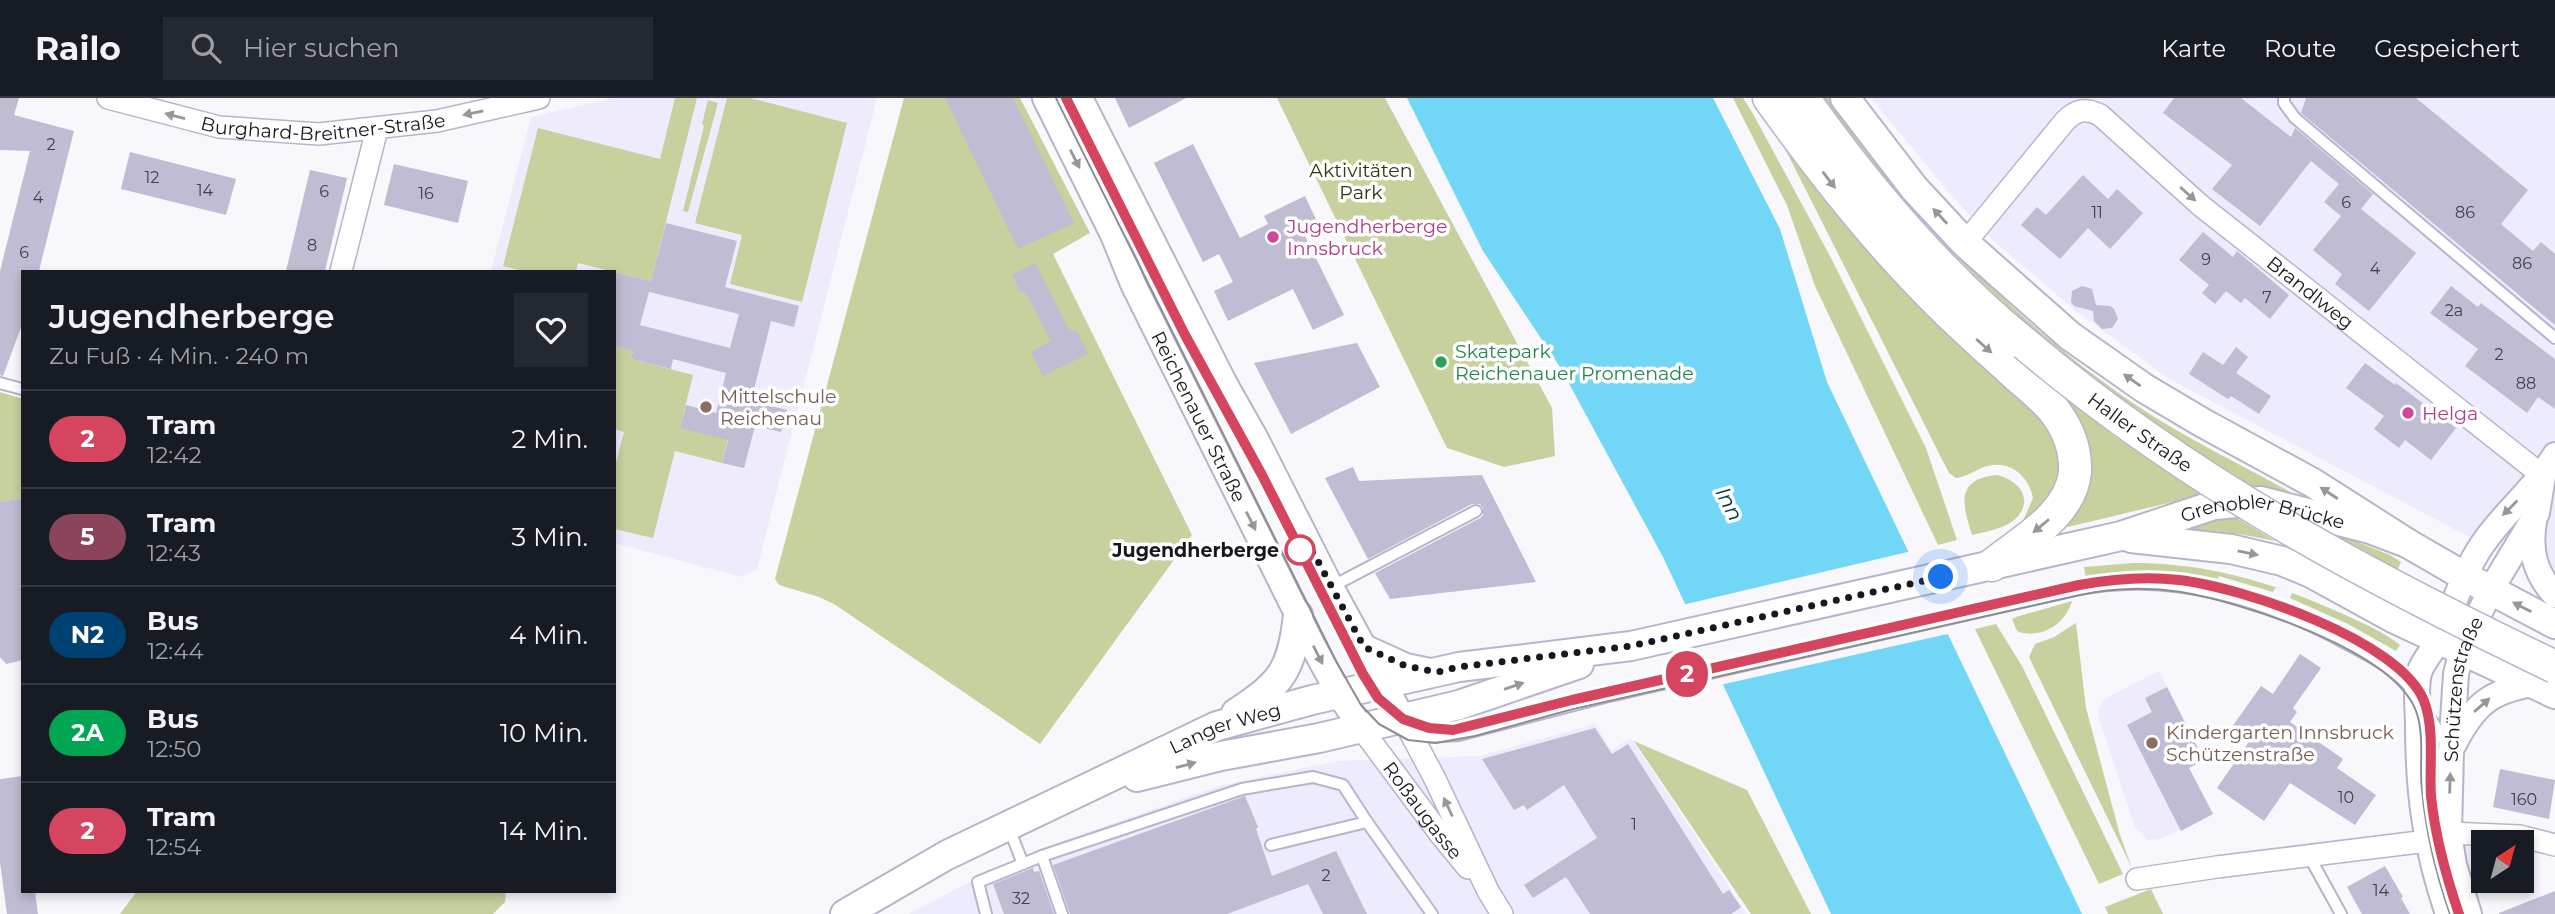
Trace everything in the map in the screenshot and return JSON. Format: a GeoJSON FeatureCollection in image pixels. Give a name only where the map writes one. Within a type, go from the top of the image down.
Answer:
{"type":"FeatureCollection","features":[{"type":"Feature","properties":{"kind":"main road"},"geometry":{"type":"LineString","coordinates":[[1769,98],[1832,184],[1885,246],[1939,303],[2051,407],[2068,433],[2075,464],[2068,496],[2053,516],[1992,565]]}},
{"type":"Feature","properties":{"kind":"main road","name":"Haller Straße"},"geometry":{"type":"LineString","coordinates":[[1803,98],[1900,222],[1944,268],[2020,341],[2106,410],[2208,481],[2300,537],[2389,585],[2548,682]]}},
{"type":"Feature","properties":{"kind":"main road","name":"Haller Straße"},"geometry":{"type":"LineString","coordinates":[[1845,98],[1914,188],[1965,243],[2070,336],[2144,388],[2313,483],[2490,591],[2555,624]]}},
{"type":"Feature","properties":{"kind":"main road","name":"Grenobler Brücke"},"geometry":{"type":"LineString","coordinates":[[1384,684],[1458,667],[1631,646],[2121,537],[2214,505],[2261,501],[2370,529],[2411,545]]}},
{"type":"Feature","properties":{"kind":"main road","name":"Grenobler Brücke"},"geometry":{"type":"LineString","coordinates":[[2121,537],[2260,555],[2295,566],[2344,590]]}},
{"type":"Feature","properties":{"kind":"main road"},"geometry":{"type":"LineString","coordinates":[[2344,590],[2376,594],[2403,584],[2413,575],[2419,563],[2419,553],[2411,545]]}},
{"type":"Feature","properties":{"kind":"main road"},"geometry":{"type":"LineString","coordinates":[[2344,590],[2393,618],[2451,645],[2548,682]]}},
{"type":"Feature","properties":{"kind":"main road"},"geometry":{"type":"LineString","coordinates":[[1217,726],[1256,700],[1273,686],[1286,670],[1293,649],[1298,615]]}},
{"type":"Feature","properties":{"kind":"main road","name":"Grenobler Brücke"},"geometry":{"type":"LineString","coordinates":[[1389,726],[1631,646]]}},
{"type":"Feature","properties":{"kind":"main road","name":"Langer Weg"},"geometry":{"type":"LineString","coordinates":[[845,914],[947,855],[1217,726],[1384,684]]}},
{"type":"Feature","properties":{"kind":"main road","name":"Langer Weg"},"geometry":{"type":"LineString","coordinates":[[1073,794],[1221,756],[1389,726]]}},
{"type":"Feature","properties":{"kind":"street","name":"Burghard-Breitner-Straße"},"geometry":{"type":"LineString","coordinates":[[108,98],[219,127],[319,134],[437,121],[539,98]]}},
{"type":"Feature","properties":{"kind":"street","name":"Reichenauer Straße"},"geometry":{"type":"LineString","coordinates":[[1045,98],[1113,235],[1144,306],[1339,694],[1389,726]]}},
{"type":"Feature","properties":{"kind":"street","name":"Reichenauer Straße"},"geometry":{"type":"LineString","coordinates":[[1080,98],[1203,343],[1384,684],[1389,726]]}},
{"type":"Feature","properties":{"kind":"street","name":"Brandlweg"},"geometry":{"type":"LineString","coordinates":[[1965,243],[2065,121],[2073,113],[2086,108],[2200,205],[2366,337],[2549,465]]}},
{"type":"Feature","properties":{"kind":"street"},"geometry":{"type":"LineString","coordinates":[[341,270],[377,129]]}},
{"type":"Feature","properties":{"kind":"street"},"geometry":{"type":"LineString","coordinates":[[2549,465],[2532,541],[2534,561],[2543,582],[2555,595]]}},
{"type":"Feature","properties":{"kind":"street","name":"Schützenstraße"},"geometry":{"type":"LineString","coordinates":[[2448,914],[2438,837],[2451,751],[2456,674],[2451,645],[2464,576],[2502,516],[2549,465]]}},
{"type":"Feature","properties":{"kind":"street","name":"Schützenstraße"},"geometry":{"type":"LineString","coordinates":[[2469,914],[2454,865],[2438,837],[2419,785],[2418,685],[2490,591],[2536,517]]}},
{"type":"Feature","properties":{"kind":"street"},"geometry":{"type":"LineString","coordinates":[[2393,618],[2410,637],[2418,685]]}},
{"type":"Feature","properties":{"kind":"street"},"geometry":{"type":"LineString","coordinates":[[1364,647],[1406,666],[1438,672]]}},
{"type":"Feature","properties":{"kind":"street"},"geometry":{"type":"LineString","coordinates":[[2451,751],[2467,720],[2483,702],[2506,689],[2548,682]]}},
{"type":"Feature","properties":{"kind":"street","name":"Roßaugasse"},"geometry":{"type":"LineString","coordinates":[[1389,726],[1440,834],[1488,891]]}},
{"type":"Feature","properties":{"kind":"street","name":"Roßaugasse"},"geometry":{"type":"LineString","coordinates":[[1389,726],[1434,777],[1488,891],[1502,914]]}},
{"type":"Feature","properties":{"kind":"street"},"geometry":{"type":"LineString","coordinates":[[2137,879],[2438,837],[2519,836],[2555,845]]}},
{"type":"Feature","properties":{"kind":"lane"},"geometry":{"type":"LineString","coordinates":[[2284,98],[2284,103],[2295,118],[2555,338]]}},
{"type":"Feature","properties":{"kind":"lane"},"geometry":{"type":"LineString","coordinates":[[0,383],[21,389]]}},
{"type":"Feature","properties":{"kind":"lane"},"geometry":{"type":"LineString","coordinates":[[1331,587],[1476,511]]}},
{"type":"Feature","properties":{"kind":"lane"},"geometry":{"type":"LineString","coordinates":[[1389,726],[1425,737],[1459,735],[1643,688],[2011,605],[2111,585],[2157,584],[2210,592],[2287,616],[2339,639],[2418,685],[2451,751]]}},
{"type":"Feature","properties":{"kind":"lane"},"geometry":{"type":"LineString","coordinates":[[1389,726],[1415,726],[1459,735]]}},
{"type":"Feature","properties":{"kind":"lane"},"geometry":{"type":"LineString","coordinates":[[986,914],[978,883],[1042,856],[1242,789],[1313,777],[1343,785],[1432,914]]}},
{"type":"Feature","properties":{"kind":"lane"},"geometry":{"type":"LineString","coordinates":[[1271,845],[1367,822]]}},
{"type":"Feature","properties":{"kind":"lane"},"geometry":{"type":"LineString","coordinates":[[1008,825],[1023,864]]}},
{"type":"Feature","properties":{"kind":"lane"},"geometry":{"type":"LineString","coordinates":[[1042,856],[1062,914]]}},
{"type":"Feature","properties":{"kind":"lane"},"geometry":{"type":"LineString","coordinates":[[2309,856],[2341,914]]}},
{"type":"Feature","properties":{"kind":"shaded area","name":"Mittelschule Reichenau"},"geometry":{"type":"Polygon","coordinates":[[[614,98],[877,98],[757,569],[742,577],[616,544],[616,270],[491,270],[531,117],[614,98]]]}},
{"type":"Feature","properties":{"kind":"shaded area"},"geometry":{"type":"Polygon","coordinates":[[[1871,98],[2555,98],[2555,582],[2171,380],[2076,311],[1988,236],[1871,98]]]}},
{"type":"Feature","properties":{"kind":"shaded area","name":"Kindergarten Innsbruck Schützenstraße"},"geometry":{"type":"Polygon","coordinates":[[[2159,671],[2204,760],[2189,768],[2213,814],[2160,839],[2147,840],[2135,827],[2098,715],[2099,707],[2106,698],[2159,671]]]}},
{"type":"Feature","properties":{"kind":"shaded area"},"geometry":{"type":"Polygon","coordinates":[[[1595,724],[1611,750],[1631,738],[1747,914],[909,914],[998,867],[1060,842],[1219,786],[1338,761],[1480,756],[1595,724]]]}},
{"type":"Feature","properties":{"kind":"green space"},"geometry":{"type":"Polygon","coordinates":[[[675,98],[697,98],[651,281],[616,272],[616,270],[578,263],[576,270],[519,270],[503,266],[538,128],[660,159],[675,98]]]}},
{"type":"Feature","properties":{"kind":"green space"},"geometry":{"type":"Polygon","coordinates":[[[727,98],[750,98],[847,123],[802,302],[730,284],[742,235],[695,223],[727,98]]]}},
{"type":"Feature","properties":{"kind":"green space"},"geometry":{"type":"Polygon","coordinates":[[[904,98],[1020,98],[1090,233],[1053,254],[1192,535],[1040,744],[834,604],[779,585],[775,579],[904,98]]]}},
{"type":"Feature","properties":{"kind":"green space","name":"Aktivitäten Park"},"geometry":{"type":"Polygon","coordinates":[[[1277,98],[1385,98],[1552,408],[1555,456],[1504,467],[1447,448],[1277,98]]]}},
{"type":"Feature","properties":{"kind":"green space"},"geometry":{"type":"Polygon","coordinates":[[[1733,98],[1743,98],[1752,112],[1831,258],[1926,448],[1957,540],[1938,545],[1815,286],[1787,205],[1733,98]]]}},
{"type":"Feature","properties":{"kind":"green space"},"geometry":{"type":"Polygon","coordinates":[[[1821,98],[1828,98],[1896,184],[1969,265],[2049,339],[2156,418],[2299,497],[2256,491],[2120,403],[2035,332],[1976,277],[1890,185],[1821,98]]]}},
{"type":"Feature","properties":{"kind":"green space"},"geometry":{"type":"Polygon","coordinates":[[[708,100],[718,103],[688,212],[683,211],[704,126],[702,124],[708,100]]]}},
{"type":"Feature","properties":{"kind":"green space"},"geometry":{"type":"Polygon","coordinates":[[[1776,131],[2034,403],[2062,440],[2062,485],[2024,524],[2033,498],[2028,483],[2018,472],[1996,465],[1956,478],[1949,473],[1776,131]]]}},
{"type":"Feature","properties":{"kind":"green space"},"geometry":{"type":"Polygon","coordinates":[[[616,347],[633,351],[631,359],[693,375],[680,428],[729,434],[722,463],[675,451],[653,538],[616,529],[616,462],[624,432],[616,430],[616,347]]]}},
{"type":"Feature","properties":{"kind":"green space"},"geometry":{"type":"Polygon","coordinates":[[[2014,358],[2113,435],[2202,495],[2055,530],[2085,467],[2014,358]]]}},
{"type":"Feature","properties":{"kind":"green space"},"geometry":{"type":"Polygon","coordinates":[[[0,392],[21,398],[21,498],[0,502],[0,392]]]}},
{"type":"Feature","properties":{"kind":"green space"},"geometry":{"type":"Polygon","coordinates":[[[1997,475],[2014,482],[2019,488],[2023,494],[2023,509],[2010,523],[1972,535],[1965,504],[1968,488],[1974,482],[1997,475]]]}},
{"type":"Feature","properties":{"kind":"green space"},"geometry":{"type":"Polygon","coordinates":[[[2229,513],[2275,541],[2210,531],[2170,530],[2229,513]]]}},
{"type":"Feature","properties":{"kind":"green space"},"geometry":{"type":"Polygon","coordinates":[[[2315,525],[2390,555],[2401,562],[2397,571],[2315,525]]]}},
{"type":"Feature","properties":{"kind":"green space"},"geometry":{"type":"Polygon","coordinates":[[[2133,563],[2214,571],[2276,587],[2273,592],[2219,576],[2217,582],[2152,574],[2086,578],[2084,567],[2133,563]]]}},
{"type":"Feature","properties":{"kind":"green space"},"geometry":{"type":"Polygon","coordinates":[[[2292,593],[2318,603],[2365,624],[2400,645],[2396,651],[2348,624],[2290,598],[2292,593]]]}},
{"type":"Feature","properties":{"kind":"green space"},"geometry":{"type":"Polygon","coordinates":[[[2072,601],[2064,617],[2043,632],[2017,631],[2012,619],[2072,601]]]}},
{"type":"Feature","properties":{"kind":"green space"},"geometry":{"type":"Polygon","coordinates":[[[2076,623],[2086,708],[2120,835],[2132,868],[2029,657],[2035,644],[2054,637],[2076,623]]]}},
{"type":"Feature","properties":{"kind":"green space"},"geometry":{"type":"Polygon","coordinates":[[[1996,624],[2022,666],[2123,874],[2099,884],[1975,629],[1996,624]]]}},
{"type":"Feature","properties":{"kind":"green space"},"geometry":{"type":"Polygon","coordinates":[[[1634,741],[1747,790],[1811,914],[1751,914],[1634,741]]]}},
{"type":"Feature","properties":{"kind":"green space"},"geometry":{"type":"Polygon","coordinates":[[[2151,889],[2163,914],[2108,914],[2105,907],[2151,889]]]}},
{"type":"Feature","properties":{"kind":"green space"},"geometry":{"type":"Polygon","coordinates":[[[136,893],[506,893],[505,902],[493,914],[120,914],[136,893]]]}},
{"type":"Feature","properties":{"kind":"water","name":"Inn"},"geometry":{"type":"Polygon","coordinates":[[[1407,98],[1713,98],[1780,229],[1827,382],[2082,914],[1831,914],[1663,557],[1560,367],[1483,251],[1407,98]]]}},
{"type":"Feature","properties":{"kind":"pier"},"geometry":{"type":"Polygon","coordinates":[[[1912,551],[1952,633],[1720,685],[1682,605],[1912,551]]]}},
{"type":"Feature","properties":{"kind":"building"},"geometry":{"type":"Polygon","coordinates":[[[0,98],[19,98],[14,115],[74,131],[39,270],[21,270],[21,327],[3,376],[0,375],[0,271],[30,151],[0,150],[0,98]]]}},
{"type":"Feature","properties":{"kind":"building"},"geometry":{"type":"Polygon","coordinates":[[[945,98],[1013,98],[1074,223],[1018,249],[945,98]]]}},
{"type":"Feature","properties":{"kind":"building"},"geometry":{"type":"Polygon","coordinates":[[[1115,98],[1186,98],[1129,128],[1115,98]]]}},
{"type":"Feature","properties":{"kind":"building"},"geometry":{"type":"Polygon","coordinates":[[[2174,98],[2241,98],[2291,137],[2295,128],[2373,194],[2361,209],[2416,253],[2369,311],[2335,284],[2342,274],[2313,250],[2341,216],[2324,202],[2339,184],[2311,161],[2260,226],[2212,189],[2232,165],[2163,113],[2174,98]]]}},
{"type":"Feature","properties":{"kind":"building"},"geometry":{"type":"Polygon","coordinates":[[[2306,98],[2416,98],[2528,190],[2501,224],[2533,251],[2541,242],[2555,254],[2555,325],[2301,113],[2306,98]]]}},
{"type":"Feature","properties":{"kind":"building","name":"Jugendherberge Innsbruck"},"geometry":{"type":"Polygon","coordinates":[[[1193,144],[1240,238],[1268,224],[1264,216],[1305,196],[1320,228],[1305,236],[1344,315],[1313,330],[1293,289],[1228,321],[1214,291],[1233,282],[1219,254],[1203,262],[1154,163],[1193,144]]]}},
{"type":"Feature","properties":{"kind":"building"},"geometry":{"type":"Polygon","coordinates":[[[130,152],[236,179],[226,215],[121,189],[130,152]]]}},
{"type":"Feature","properties":{"kind":"building"},"geometry":{"type":"Polygon","coordinates":[[[394,164],[468,181],[458,223],[384,205],[394,164]]]}},
{"type":"Feature","properties":{"kind":"building"},"geometry":{"type":"Polygon","coordinates":[[[310,170],[347,178],[325,270],[286,270],[310,170]]]}},
{"type":"Feature","properties":{"kind":"building"},"geometry":{"type":"Polygon","coordinates":[[[2083,175],[2108,199],[2117,189],[2143,213],[2110,249],[2088,228],[2060,259],[2021,225],[2037,207],[2046,215],[2083,175]]]}},
{"type":"Feature","properties":{"kind":"building"},"geometry":{"type":"Polygon","coordinates":[[[666,223],[737,241],[725,287],[799,306],[794,327],[771,321],[751,401],[787,410],[781,432],[755,426],[744,468],[722,463],[728,440],[680,428],[686,405],[716,413],[726,373],[673,359],[671,369],[631,359],[633,351],[616,347],[616,272],[651,281],[666,223]],[[649,292],[640,325],[730,348],[739,314],[649,292]]]}},
{"type":"Feature","properties":{"kind":"building"},"geometry":{"type":"Polygon","coordinates":[[[2203,232],[2233,257],[2237,251],[2289,295],[2270,319],[2245,298],[2241,303],[2226,291],[2215,304],[2202,293],[2209,285],[2179,260],[2203,232]]]}},
{"type":"Feature","properties":{"kind":"building"},"geometry":{"type":"Polygon","coordinates":[[[1035,263],[1070,332],[1076,329],[1088,354],[1043,376],[1031,352],[1051,341],[1025,291],[1021,293],[1012,275],[1035,263]]]}},
{"type":"Feature","properties":{"kind":"building"},"geometry":{"type":"Polygon","coordinates":[[[2082,286],[2092,289],[2096,305],[2114,309],[2118,319],[2112,328],[2102,329],[2094,321],[2093,311],[2074,306],[2071,302],[2072,291],[2082,286]]]}},
{"type":"Feature","properties":{"kind":"building"},"geometry":{"type":"Polygon","coordinates":[[[2451,286],[2478,307],[2481,303],[2555,359],[2555,409],[2538,397],[2527,413],[2465,366],[2478,349],[2430,313],[2451,286]]]}},
{"type":"Feature","properties":{"kind":"building"},"geometry":{"type":"Polygon","coordinates":[[[1357,343],[1380,387],[1291,434],[1254,363],[1357,343]]]}},
{"type":"Feature","properties":{"kind":"building"},"geometry":{"type":"Polygon","coordinates":[[[2236,347],[2248,357],[2236,373],[2271,396],[2259,414],[2231,396],[2228,399],[2189,374],[2203,352],[2223,365],[2236,347]]]}},
{"type":"Feature","properties":{"kind":"building","name":"Helga"},"geometry":{"type":"Polygon","coordinates":[[[2365,363],[2456,428],[2431,460],[2405,440],[2399,448],[2374,429],[2384,416],[2346,388],[2365,363]]]}},
{"type":"Feature","properties":{"kind":"building"},"geometry":{"type":"Polygon","coordinates":[[[1353,467],[1359,481],[1482,475],[1536,582],[1390,599],[1375,573],[1480,518],[1483,508],[1480,504],[1472,504],[1368,559],[1325,478],[1353,467]]]}},
{"type":"Feature","properties":{"kind":"building"},"geometry":{"type":"Polygon","coordinates":[[[21,498],[21,660],[6,664],[0,657],[0,502],[21,498]]]}},
{"type":"Feature","properties":{"kind":"building"},"geometry":{"type":"Polygon","coordinates":[[[2300,654],[2321,668],[2293,708],[2297,712],[2290,722],[2343,759],[2337,768],[2376,795],[2355,825],[2290,783],[2264,821],[2217,788],[2255,733],[2238,742],[2227,734],[2261,686],[2273,694],[2300,654]]]}},
{"type":"Feature","properties":{"kind":"building"},"geometry":{"type":"Polygon","coordinates":[[[2167,687],[2204,760],[2189,768],[2213,814],[2181,831],[2127,725],[2152,712],[2145,698],[2167,687]]]}},
{"type":"Feature","properties":{"kind":"building"},"geometry":{"type":"Polygon","coordinates":[[[1595,728],[1612,754],[1628,744],[1723,894],[1729,890],[1741,907],[1731,914],[1590,914],[1566,877],[1533,898],[1524,885],[1597,838],[1564,785],[1527,810],[1524,805],[1514,810],[1482,759],[1595,728]]]}},
{"type":"Feature","properties":{"kind":"building"},"geometry":{"type":"Polygon","coordinates":[[[2500,769],[2555,780],[2549,819],[2493,807],[2500,769]]]}},
{"type":"Feature","properties":{"kind":"building"},"geometry":{"type":"Polygon","coordinates":[[[21,776],[21,893],[35,893],[38,914],[7,914],[0,862],[0,779],[21,776]]]}},
{"type":"Feature","properties":{"kind":"building"},"geometry":{"type":"Polygon","coordinates":[[[1245,796],[1258,827],[1256,829],[1272,876],[1336,851],[1367,914],[1323,914],[1308,884],[1227,914],[1070,914],[1053,865],[1245,796]]]}},
{"type":"Feature","properties":{"kind":"building"},"geometry":{"type":"Polygon","coordinates":[[[2385,866],[2410,914],[2362,914],[2347,887],[2385,866]]]}},
{"type":"Feature","properties":{"kind":"building"},"geometry":{"type":"Polygon","coordinates":[[[1033,868],[1034,872],[1039,871],[1054,914],[1004,914],[993,884],[1033,868]]]}},
{"type":"Feature","properties":{"kind":"building"},"geometry":{"type":"Polygon","coordinates":[[[2555,891],[2555,914],[2499,914],[2499,913],[2555,891]]]}},
{"type":"Feature","properties":{"kind":"tram line"},"geometry":{"type":"LineString","coordinates":[[1056,98],[1336,661],[1361,705],[1379,724],[1408,740],[1436,743],[1475,736],[1573,709],[2080,595],[2130,589],[2181,592],[2240,606],[2312,632],[2378,668],[2402,689],[2419,720],[2421,780],[2426,822],[2436,869],[2450,914]]}},
{"type":"Feature","properties":{"kind":"tram line","name":"2"},"geometry":{"type":"LineString","coordinates":[[1066,98],[1185,335],[1262,475],[1363,674],[1378,698],[1403,719],[1429,728],[1453,730],[1572,700],[2079,585],[2130,579],[2186,581],[2252,597],[2313,620],[2381,655],[2409,676],[2421,693],[2428,712],[2431,798],[2440,848],[2459,914]]}},
{"type":"Feature","properties":{"kind":"tram line"},"geometry":{"type":"LineString","coordinates":[[1192,349],[1262,475],[1375,693],[1394,712],[1417,724],[1442,729],[1469,727]]}},
{"type":"Feature","properties":{"kind":"tram line"},"geometry":{"type":"LineString","coordinates":[[2118,580],[2180,581],[2210,586],[2270,603],[2328,627],[2378,653],[2412,680],[2423,700],[2429,736]]}},
{"type":"Feature","properties":{"kind":"place","name":"Jugendherberge Innsbruck"},"geometry":{"type":"Point","coordinates":[1273,237]}},
{"type":"Feature","properties":{"kind":"place","name":"Skatepark Reichenauer Promenade"},"geometry":{"type":"Point","coordinates":[1441,362]}},
{"type":"Feature","properties":{"kind":"place","name":"Mittelschule Reichenau"},"geometry":{"type":"Point","coordinates":[706,407]}},
{"type":"Feature","properties":{"kind":"place","name":"Helga"},"geometry":{"type":"Point","coordinates":[2408,413]}},
{"type":"Feature","properties":{"kind":"place","name":"Jugendherberge"},"geometry":{"type":"Point","coordinates":[1300,550]}},
{"type":"Feature","properties":{"kind":"place","name":"Kindergarten Innsbruck Schützenstraße"},"geometry":{"type":"Point","coordinates":[2152,743]}},
{"type":"Feature","properties":{"kind":"route"},"geometry":{"type":"LineString","coordinates":[[1300,550],[1313,552],[1364,647],[1406,666],[1438,672],[1458,667],[1631,646],[1941,577]]}}]}
